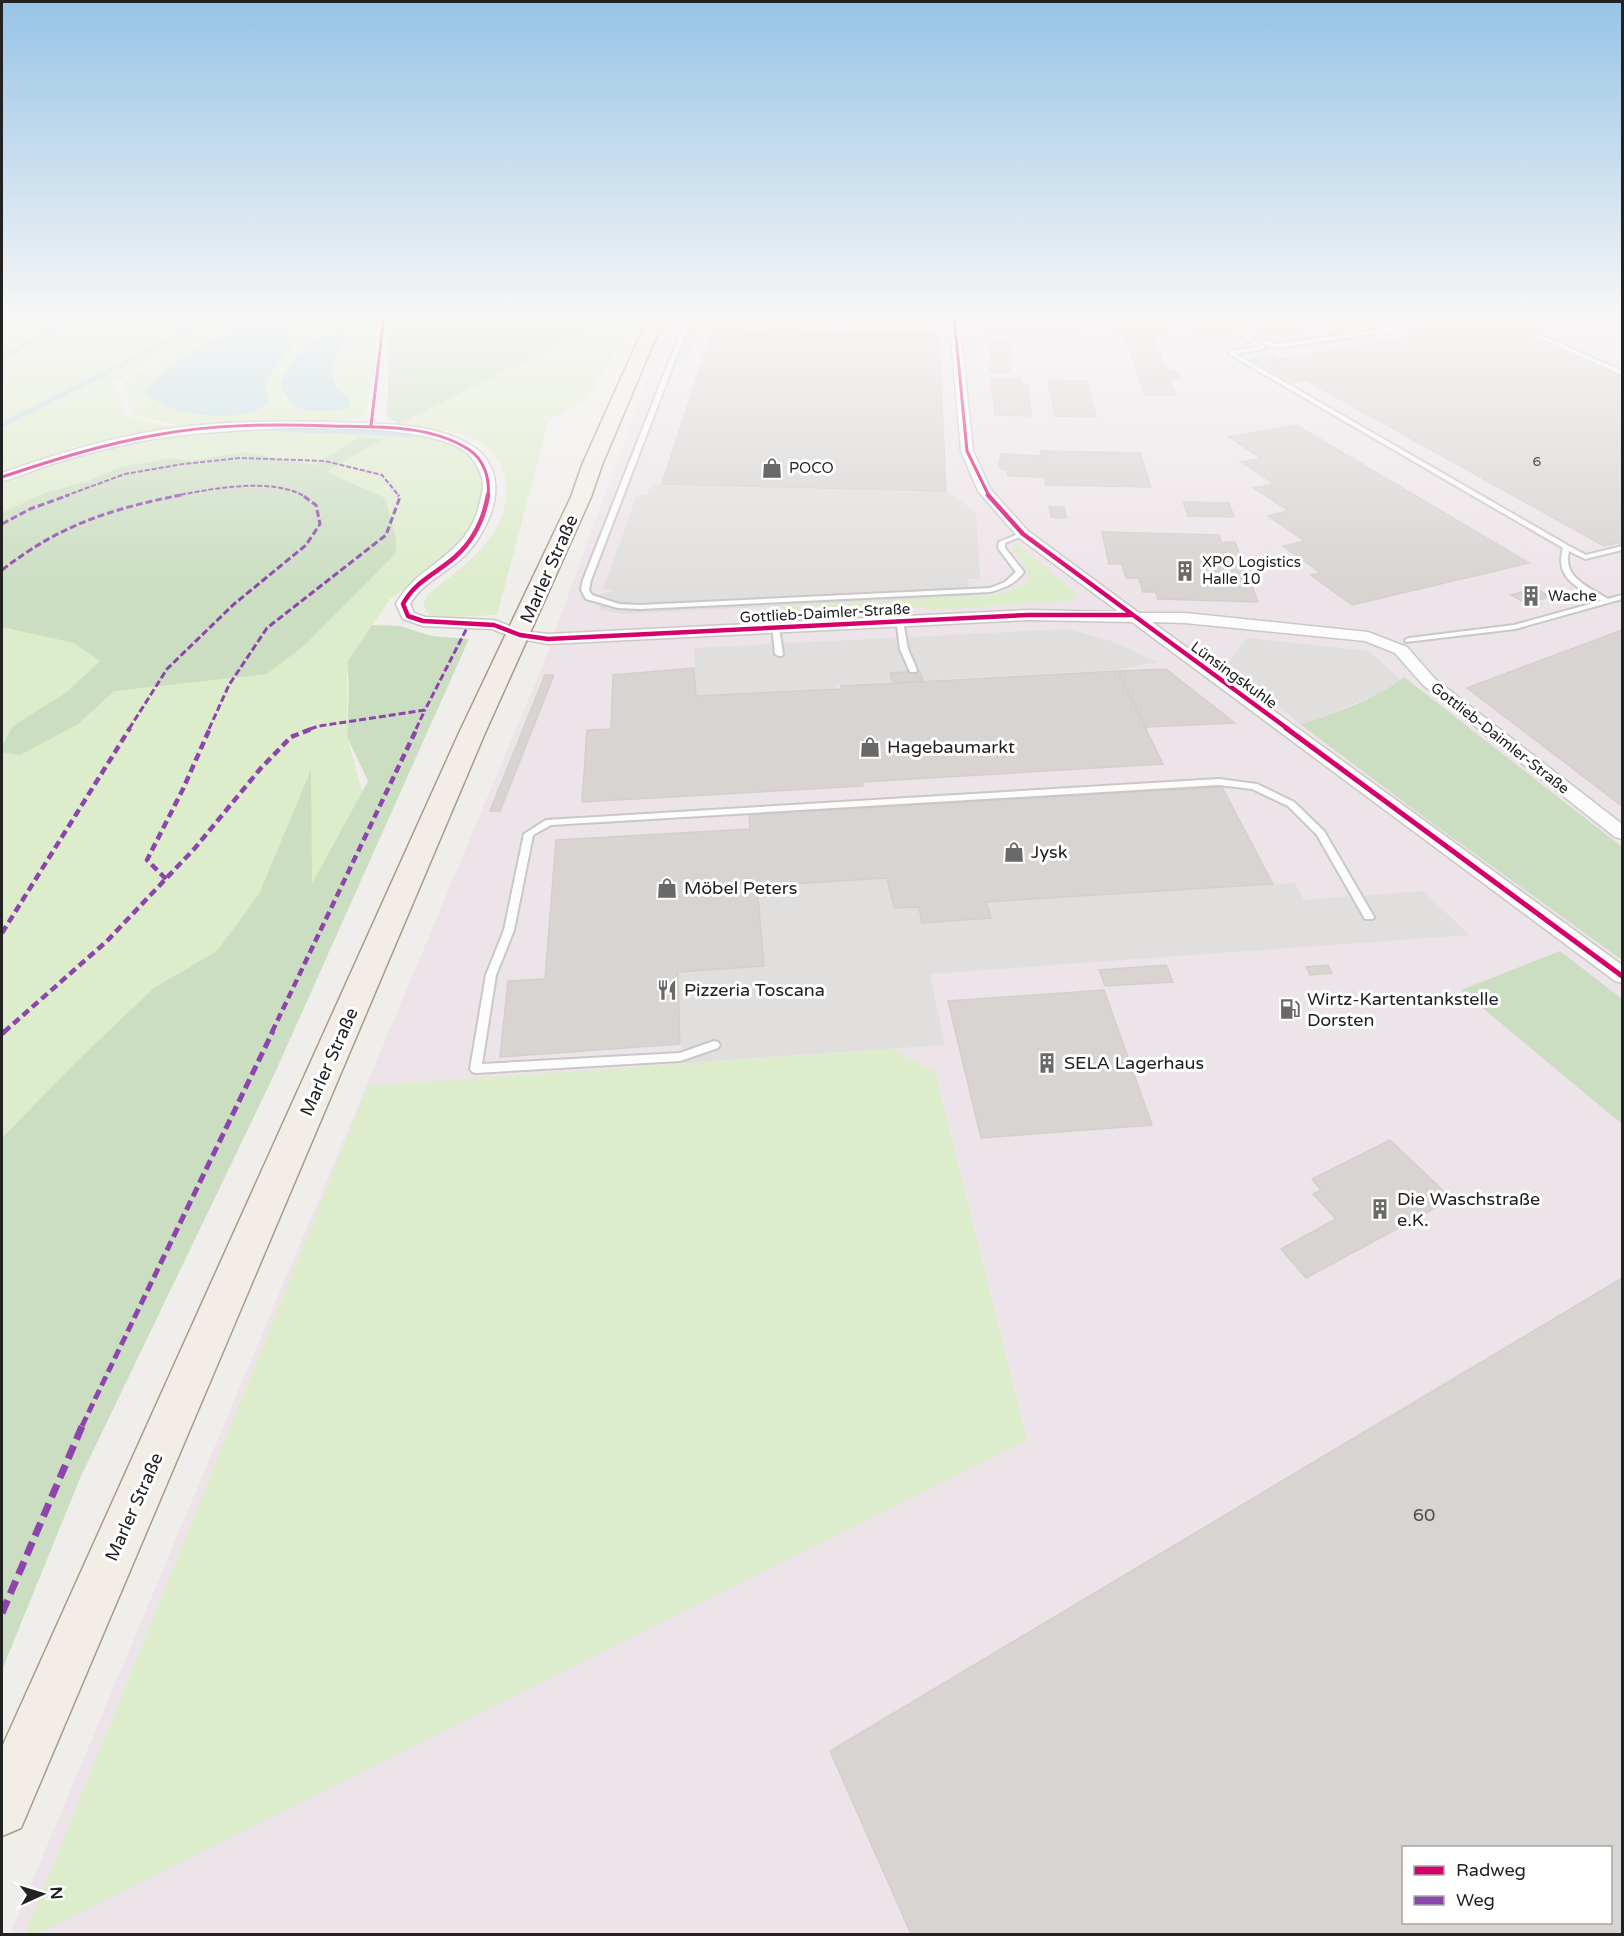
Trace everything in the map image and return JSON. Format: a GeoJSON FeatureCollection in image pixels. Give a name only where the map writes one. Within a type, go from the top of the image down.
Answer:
{"type":"FeatureCollection","features":[{"type":"Feature","properties":{"kind":"main road","name":"Marler Straße"},"geometry":{"type":"LineString","coordinates":[[2,1809],[472,733],[519,635],[618,406]]}},
{"type":"Feature","properties":{"kind":"street","name":"Lünsingskuhle"},"geometry":{"type":"LineString","coordinates":[[963,406],[967,450],[985,491],[1023,534],[1623,976]]}},
{"type":"Feature","properties":{"kind":"street","name":"Gottlieb-Daimler-Straße"},"geometry":{"type":"LineString","coordinates":[[2,477],[90,448],[159,434],[237,424],[371,426],[411,430],[443,437],[461,444],[476,454],[485,467],[489,482],[487,501],[471,538],[457,555],[409,591],[403,604],[408,616],[423,621],[494,625],[519,635],[548,639],[1028,615],[1131,615],[1185,618],[1368,637],[1401,651],[1429,682],[1623,832]]}},
{"type":"Feature","properties":{"kind":"street"},"geometry":{"type":"LineString","coordinates":[[1368,637],[1409,640]]}},
{"type":"Feature","properties":{"kind":"lane"},"geometry":{"type":"LineString","coordinates":[[654,406],[587,580],[585,590],[589,597],[618,606],[640,607],[990,590],[1007,586],[1020,572],[1001,548],[1002,542],[1008,538],[1023,534]]}},
{"type":"Feature","properties":{"kind":"lane"},"geometry":{"type":"LineString","coordinates":[[1323,406],[1585,557],[1623,548]]}},
{"type":"Feature","properties":{"kind":"lane"},"geometry":{"type":"LineString","coordinates":[[1567,547],[1562,561],[1563,570],[1572,580],[1608,602]]}},
{"type":"Feature","properties":{"kind":"lane"},"geometry":{"type":"LineString","coordinates":[[1409,640],[1515,627],[1623,597]]}},
{"type":"Feature","properties":{"kind":"lane"},"geometry":{"type":"LineString","coordinates":[[899,621],[904,648],[913,670]]}},
{"type":"Feature","properties":{"kind":"lane"},"geometry":{"type":"LineString","coordinates":[[775,627],[779,654]]}},
{"type":"Feature","properties":{"kind":"lane"},"geometry":{"type":"LineString","coordinates":[[714,1045],[680,1057],[476,1069],[491,975],[509,930],[529,834],[549,822],[1219,782],[1254,786],[1291,804],[1321,833],[1369,917]]}},
{"type":"Feature","properties":{"kind":"shaded area"},"geometry":{"type":"Polygon","coordinates":[[[637,406],[1622,406],[1622,1934],[10,1934],[542,667],[637,406]]]}},
{"type":"Feature","properties":{"kind":"shaded area"},"geometry":{"type":"Polygon","coordinates":[[[652,484],[946,491],[976,512],[980,579],[967,579],[971,596],[622,614],[600,610],[601,594],[614,591],[603,590],[637,495],[647,495],[652,484]]]}},
{"type":"Feature","properties":{"kind":"shaded area"},"geometry":{"type":"Polygon","coordinates":[[[1067,629],[1109,640],[1157,662],[1117,670],[835,685],[836,689],[696,696],[694,648],[1067,629]]]}},
{"type":"Feature","properties":{"kind":"shaded area"},"geometry":{"type":"Polygon","coordinates":[[[1247,638],[1369,651],[1400,679],[1388,689],[1321,718],[1300,724],[1228,663],[1247,638]]]}},
{"type":"Feature","properties":{"kind":"shaded area"},"geometry":{"type":"Polygon","coordinates":[[[887,878],[894,908],[919,907],[923,923],[990,918],[986,902],[1295,883],[1304,900],[1423,891],[1470,935],[930,974],[945,1045],[682,1063],[678,972],[764,966],[757,886],[887,878]]]}},
{"type":"Feature","properties":{"kind":"green space"},"geometry":{"type":"Polygon","coordinates":[[[2,406],[124,406],[128,416],[177,428],[77,446],[2,474],[2,406]]]}},
{"type":"Feature","properties":{"kind":"green space"},"geometry":{"type":"Polygon","coordinates":[[[130,406],[368,406],[367,414],[349,421],[275,420],[186,427],[132,415],[130,406]]]}},
{"type":"Feature","properties":{"kind":"green space"},"geometry":{"type":"Polygon","coordinates":[[[387,406],[434,406],[398,424],[387,417],[387,406]]]}},
{"type":"Feature","properties":{"kind":"green space"},"geometry":{"type":"Polygon","coordinates":[[[434,406],[575,406],[549,420],[497,615],[453,617],[429,615],[423,604],[428,594],[471,559],[495,530],[503,514],[506,496],[502,467],[488,448],[470,437],[398,424],[434,406]]]}},
{"type":"Feature","properties":{"kind":"green space"},"geometry":{"type":"Polygon","coordinates":[[[284,426],[333,430],[376,429],[421,435],[453,443],[475,457],[484,474],[484,494],[476,523],[459,548],[390,599],[347,662],[347,737],[365,802],[2,1581],[2,478],[36,465],[105,446],[176,434],[284,426]]]}},
{"type":"Feature","properties":{"kind":"green space"},"geometry":{"type":"Polygon","coordinates":[[[358,438],[384,438],[326,472],[385,498],[396,539],[396,553],[306,644],[267,674],[114,691],[78,724],[20,755],[2,752],[2,746],[13,726],[67,692],[100,661],[74,643],[2,627],[2,513],[44,493],[89,481],[121,467],[171,458],[189,461],[242,452],[314,465],[358,438]]]}},
{"type":"Feature","properties":{"kind":"green space"},"geometry":{"type":"Polygon","coordinates":[[[1017,543],[1078,595],[1070,601],[934,610],[908,606],[780,612],[778,607],[1001,594],[1027,583],[1028,572],[1011,547],[1017,543]]]}},
{"type":"Feature","properties":{"kind":"green space"},"geometry":{"type":"Polygon","coordinates":[[[372,625],[400,626],[432,636],[469,639],[274,1075],[81,1476],[2,1670],[2,1138],[78,1060],[154,988],[217,951],[259,894],[311,770],[312,884],[368,781],[347,737],[349,687],[347,662],[372,625]]]}},
{"type":"Feature","properties":{"kind":"green space"},"geometry":{"type":"Polygon","coordinates":[[[1404,677],[1622,847],[1622,960],[1425,818],[1300,724],[1354,705],[1404,677]]]}},
{"type":"Feature","properties":{"kind":"green space"},"geometry":{"type":"Polygon","coordinates":[[[1560,951],[1622,999],[1622,1124],[1461,990],[1560,951]]]}},
{"type":"Feature","properties":{"kind":"green space"},"geometry":{"type":"Polygon","coordinates":[[[891,1049],[935,1071],[1027,1440],[38,1934],[25,1934],[368,1086],[891,1049]]]}},
{"type":"Feature","properties":{"kind":"water"},"geometry":{"type":"Polygon","coordinates":[[[166,406],[264,406],[249,413],[222,416],[196,414],[166,406]]]}},
{"type":"Feature","properties":{"kind":"water"},"geometry":{"type":"Polygon","coordinates":[[[297,406],[349,406],[325,411],[297,406]]]}},
{"type":"Feature","properties":{"kind":"building"},"geometry":{"type":"Polygon","coordinates":[[[687,406],[942,406],[946,491],[662,484],[687,406]]]}},
{"type":"Feature","properties":{"kind":"building"},"geometry":{"type":"Polygon","coordinates":[[[994,406],[1030,406],[1032,416],[995,415],[994,406]]]}},
{"type":"Feature","properties":{"kind":"building"},"geometry":{"type":"Polygon","coordinates":[[[1053,406],[1093,406],[1096,417],[1055,416],[1053,406]]]}},
{"type":"Feature","properties":{"kind":"building"},"geometry":{"type":"Polygon","coordinates":[[[1353,406],[1622,406],[1622,542],[1604,546],[1353,406]]]}},
{"type":"Feature","properties":{"kind":"building"},"geometry":{"type":"Polygon","coordinates":[[[1296,425],[1529,563],[1352,605],[1311,575],[1321,573],[1283,546],[1305,541],[1268,516],[1289,511],[1254,488],[1275,484],[1241,462],[1261,458],[1229,437],[1296,425]]]}},
{"type":"Feature","properties":{"kind":"building"},"geometry":{"type":"Polygon","coordinates":[[[1040,451],[1140,453],[1151,487],[1046,485],[1040,451]]]}},
{"type":"Feature","properties":{"kind":"building"},"geometry":{"type":"Polygon","coordinates":[[[1001,454],[1041,456],[1045,477],[1008,476],[1007,470],[1002,469],[999,465],[1001,454]]]}},
{"type":"Feature","properties":{"kind":"building"},"geometry":{"type":"Polygon","coordinates":[[[1183,502],[1229,503],[1234,517],[1188,516],[1183,502]]]}},
{"type":"Feature","properties":{"kind":"building"},"geometry":{"type":"Polygon","coordinates":[[[1049,507],[1064,507],[1066,518],[1051,517],[1049,507]]]}},
{"type":"Feature","properties":{"kind":"building","name":"XPO Logistics Halle 10"},"geometry":{"type":"Polygon","coordinates":[[[1102,532],[1219,535],[1221,542],[1235,542],[1258,602],[1158,599],[1156,592],[1143,592],[1139,578],[1126,578],[1122,564],[1109,564],[1102,532]]]}},
{"type":"Feature","properties":{"kind":"building","name":"Wache"},"geometry":{"type":"Polygon","coordinates":[[[1536,588],[1550,597],[1526,603],[1511,595],[1536,588]]]}},
{"type":"Feature","properties":{"kind":"building"},"geometry":{"type":"Polygon","coordinates":[[[1622,630],[1622,806],[1467,688],[1622,630]]]}},
{"type":"Feature","properties":{"kind":"building","name":"Hagebaumarkt"},"geometry":{"type":"Polygon","coordinates":[[[694,668],[696,696],[1118,671],[1163,764],[862,782],[863,786],[582,802],[587,730],[611,729],[613,675],[694,668]]]}},
{"type":"Feature","properties":{"kind":"building"},"geometry":{"type":"Polygon","coordinates":[[[1166,669],[1235,723],[1145,727],[1118,671],[1166,669]]]}},
{"type":"Feature","properties":{"kind":"building"},"geometry":{"type":"Polygon","coordinates":[[[920,671],[923,681],[893,683],[890,673],[920,671]]]}},
{"type":"Feature","properties":{"kind":"building"},"geometry":{"type":"Polygon","coordinates":[[[545,675],[554,675],[500,811],[490,811],[545,675]]]}},
{"type":"Feature","properties":{"kind":"building"},"geometry":{"type":"Polygon","coordinates":[[[1222,787],[1273,884],[986,902],[991,918],[922,923],[919,907],[894,908],[887,878],[757,886],[764,966],[678,972],[680,1044],[500,1057],[508,981],[545,979],[556,840],[750,829],[749,815],[1222,787]]]}},
{"type":"Feature","properties":{"kind":"building"},"geometry":{"type":"Polygon","coordinates":[[[1166,965],[1173,982],[1105,986],[1099,970],[1166,965]]]}},
{"type":"Feature","properties":{"kind":"building"},"geometry":{"type":"Polygon","coordinates":[[[1328,965],[1332,973],[1310,975],[1306,967],[1328,965]]]}},
{"type":"Feature","properties":{"kind":"building","name":"SELA Lagerhaus"},"geometry":{"type":"Polygon","coordinates":[[[1104,990],[1152,1125],[981,1138],[948,1001],[1104,990]]]}},
{"type":"Feature","properties":{"kind":"building","name":"Die Waschstraße e.K."},"geometry":{"type":"Polygon","coordinates":[[[1390,1140],[1452,1199],[1306,1278],[1281,1249],[1336,1219],[1313,1194],[1321,1190],[1312,1179],[1390,1140]]]}},
{"type":"Feature","properties":{"kind":"building"},"geometry":{"type":"Polygon","coordinates":[[[1622,1278],[1622,1934],[911,1934],[830,1751],[1622,1278]]]}},
{"type":"Feature","properties":{"kind":"waterway"},"geometry":{"type":"LineString","coordinates":[[2,425],[39,406]]}},
{"type":"Feature","properties":{"kind":"waterway"},"geometry":{"type":"LineString","coordinates":[[267,428],[407,435]]}},
{"type":"Feature","properties":{"kind":"marked path"},"geometry":{"type":"LineString","coordinates":[[2,524],[30,509],[125,474],[183,464],[240,458],[325,461],[382,475],[400,497],[386,535],[267,628],[229,685],[183,789],[147,860],[166,879]]}},
{"type":"Feature","properties":{"kind":"marked path"},"geometry":{"type":"LineString","coordinates":[[2,570],[39,543],[80,522],[159,499],[223,488],[253,486],[280,488],[301,494],[316,505],[320,524],[306,545],[233,605],[167,669],[2,933]]}},
{"type":"Feature","properties":{"kind":"marked path"},"geometry":{"type":"LineString","coordinates":[[2,1034],[107,941],[195,848],[261,768],[291,737],[319,726],[425,710],[469,624]]}},
{"type":"Feature","properties":{"kind":"marked path"},"geometry":{"type":"LineString","coordinates":[[2,1613],[96,1394],[232,1117],[425,710]]}},
{"type":"Feature","properties":{"kind":"cycle path"},"geometry":{"type":"LineString","coordinates":[[371,426],[373,406]]}},
{"type":"Feature","properties":{"kind":"cycle path"},"geometry":{"type":"LineString","coordinates":[[963,406],[967,451],[985,491],[1023,534],[1622,976]]}},
{"type":"Feature","properties":{"kind":"cycle path"},"geometry":{"type":"LineString","coordinates":[[2,477],[99,447],[181,431],[267,425],[399,429],[449,439],[470,449],[484,464],[489,483],[484,513],[469,541],[456,556],[419,583],[403,604],[408,616],[423,621],[494,625],[520,635],[548,639],[1028,615],[1131,615]]}},
{"type":"Feature","properties":{"kind":"place","name":"POCO"},"geometry":{"type":"Point","coordinates":[772,468]}},
{"type":"Feature","properties":{"kind":"place","name":"XPO Logistics Halle 10"},"geometry":{"type":"Point","coordinates":[1185,571]}},
{"type":"Feature","properties":{"kind":"place","name":"Wache"},"geometry":{"type":"Point","coordinates":[1531,596]}},
{"type":"Feature","properties":{"kind":"place","name":"Hagebaumarkt"},"geometry":{"type":"Point","coordinates":[870,747]}},
{"type":"Feature","properties":{"kind":"place","name":"Jysk"},"geometry":{"type":"Point","coordinates":[1014,852]}},
{"type":"Feature","properties":{"kind":"place","name":"Möbel Peters"},"geometry":{"type":"Point","coordinates":[667,888]}},
{"type":"Feature","properties":{"kind":"place","name":"Pizzeria Toscana"},"geometry":{"type":"Point","coordinates":[667,990]}},
{"type":"Feature","properties":{"kind":"place","name":"Wirtz-Kartentankstelle Dorsten"},"geometry":{"type":"Point","coordinates":[1290,1009]}},
{"type":"Feature","properties":{"kind":"place","name":"SELA Lagerhaus"},"geometry":{"type":"Point","coordinates":[1047,1063]}},
{"type":"Feature","properties":{"kind":"place","name":"Die Waschstraße e.K."},"geometry":{"type":"Point","coordinates":[1380,1209]}}]}
